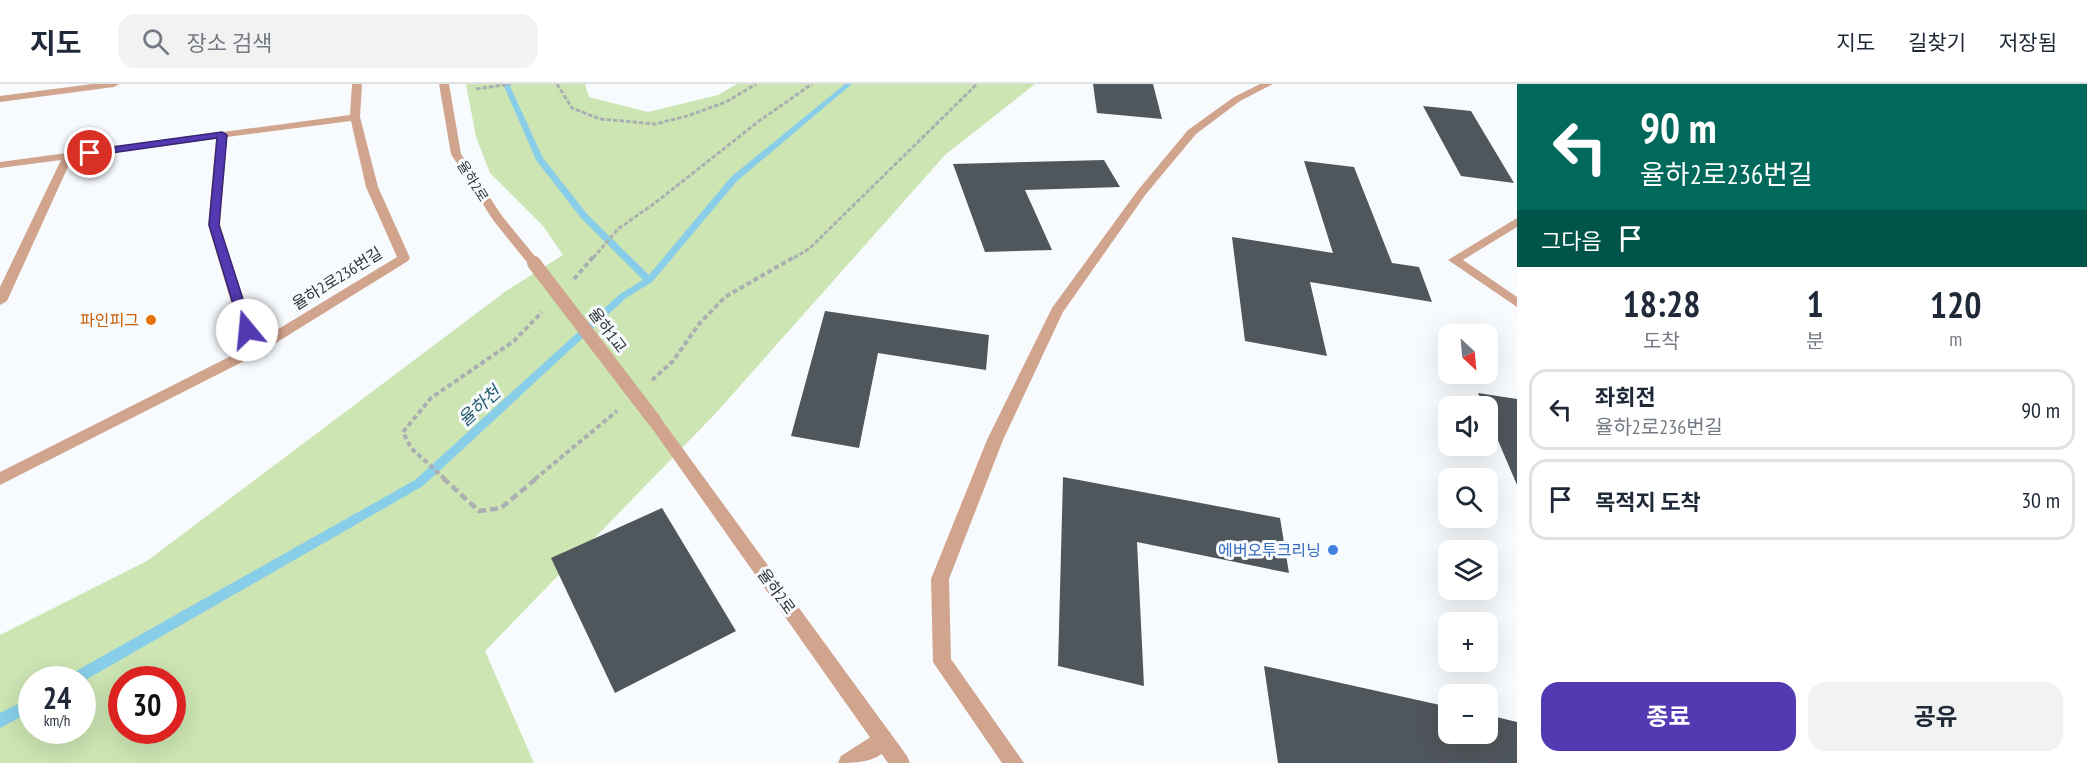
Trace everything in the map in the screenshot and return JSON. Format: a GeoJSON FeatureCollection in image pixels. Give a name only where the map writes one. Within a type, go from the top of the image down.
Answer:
{"type":"FeatureCollection","features":[{"type":"Feature","properties":{"kind":"street"},"geometry":{"type":"LineString","coordinates":[[0,99],[114,84]]}},
{"type":"Feature","properties":{"kind":"street","name":"율하2로236번길"},"geometry":{"type":"LineString","coordinates":[[0,479],[253,351],[404,258],[372,187],[354,117],[357,84]]}},
{"type":"Feature","properties":{"kind":"street","name":"율하2로"},"geometry":{"type":"LineString","coordinates":[[444,84],[456,154],[496,218],[534,263]]}},
{"type":"Feature","properties":{"kind":"street"},"geometry":{"type":"LineString","coordinates":[[1014,763],[942,662],[940,579],[995,440],[1058,311],[1143,192],[1192,132],[1237,99],[1268,84]]}},
{"type":"Feature","properties":{"kind":"street"},"geometry":{"type":"LineString","coordinates":[[0,165],[354,117]]}},
{"type":"Feature","properties":{"kind":"street"},"geometry":{"type":"LineString","coordinates":[[222,135],[214,225],[253,351]]}},
{"type":"Feature","properties":{"kind":"street"},"geometry":{"type":"LineString","coordinates":[[0,301],[69,156]]}},
{"type":"Feature","properties":{"kind":"street"},"geometry":{"type":"LineString","coordinates":[[1517,222],[1454,260],[1517,303]]}},
{"type":"Feature","properties":{"kind":"street","name":"율하1교"},"geometry":{"type":"LineString","coordinates":[[534,263],[654,420]]}},
{"type":"Feature","properties":{"kind":"street","name":"율하2로"},"geometry":{"type":"LineString","coordinates":[[654,420],[900,763]]}},
{"type":"Feature","properties":{"kind":"street"},"geometry":{"type":"LineString","coordinates":[[848,763],[883,740]]}},
{"type":"Feature","properties":{"kind":"path"},"geometry":{"type":"LineString","coordinates":[[476,89],[512,84]]}},
{"type":"Feature","properties":{"kind":"path"},"geometry":{"type":"LineString","coordinates":[[557,84],[572,108],[600,119],[655,124],[687,116],[726,102],[756,84]]}},
{"type":"Feature","properties":{"kind":"path"},"geometry":{"type":"LineString","coordinates":[[568,285],[599,253],[618,229],[656,203],[759,121],[812,84]]}},
{"type":"Feature","properties":{"kind":"path"},"geometry":{"type":"LineString","coordinates":[[648,383],[673,361],[699,324],[725,297],[810,248],[977,84]]}},
{"type":"Feature","properties":{"kind":"path"},"geometry":{"type":"LineString","coordinates":[[545,309],[514,341],[431,398],[403,432],[411,448],[479,511],[501,508],[623,405]]}},
{"type":"Feature","properties":{"kind":"green space"},"geometry":{"type":"Polygon","coordinates":[[[466,84],[585,84],[589,97],[648,112],[718,95],[737,84],[1035,84],[945,155],[715,414],[485,651],[534,763],[0,763],[0,635],[147,561],[506,291],[563,255],[543,226],[490,173],[476,137],[466,84]]]}},
{"type":"Feature","properties":{"kind":"building"},"geometry":{"type":"Polygon","coordinates":[[[1093,84],[1153,84],[1162,119],[1097,113],[1093,84]]]}},
{"type":"Feature","properties":{"kind":"building"},"geometry":{"type":"Polygon","coordinates":[[[1423,106],[1471,111],[1514,183],[1461,176],[1423,106]]]}},
{"type":"Feature","properties":{"kind":"building"},"geometry":{"type":"Polygon","coordinates":[[[1104,160],[1120,187],[1025,190],[1052,250],[985,252],[953,164],[1104,160]]]}},
{"type":"Feature","properties":{"kind":"building"},"geometry":{"type":"Polygon","coordinates":[[[1304,161],[1354,167],[1392,263],[1419,267],[1432,302],[1310,282],[1327,356],[1245,341],[1232,237],[1333,253],[1304,161]]]}},
{"type":"Feature","properties":{"kind":"building"},"geometry":{"type":"Polygon","coordinates":[[[825,311],[989,335],[986,370],[878,353],[859,448],[791,436],[825,311]]]}},
{"type":"Feature","properties":{"kind":"building"},"geometry":{"type":"Polygon","coordinates":[[[1478,393],[1498,396],[1479,396],[1478,393]]]}},
{"type":"Feature","properties":{"kind":"building"},"geometry":{"type":"Polygon","coordinates":[[[1498,396],[1517,399],[1517,485],[1498,440],[1498,396]]]}},
{"type":"Feature","properties":{"kind":"building"},"geometry":{"type":"Polygon","coordinates":[[[1063,477],[1280,518],[1289,573],[1137,542],[1144,686],[1058,666],[1063,477]]]}},
{"type":"Feature","properties":{"kind":"building"},"geometry":{"type":"Polygon","coordinates":[[[662,508],[736,631],[615,693],[551,558],[662,508]]]}},
{"type":"Feature","properties":{"kind":"building"},"geometry":{"type":"Polygon","coordinates":[[[1264,666],[1438,705],[1438,744],[1498,744],[1498,717],[1517,722],[1517,763],[1278,763],[1264,666]]]}},
{"type":"Feature","properties":{"kind":"waterway"},"geometry":{"type":"LineString","coordinates":[[506,84],[539,158],[584,216],[649,280]]}},
{"type":"Feature","properties":{"kind":"waterway","name":"율하천"},"geometry":{"type":"LineString","coordinates":[[649,280],[734,179],[849,84]]}},
{"type":"Feature","properties":{"kind":"waterway","name":"율하천"},"geometry":{"type":"LineString","coordinates":[[96,667],[419,483],[623,296],[649,280]]}},
{"type":"Feature","properties":{"kind":"waterway","name":"율하천"},"geometry":{"type":"LineString","coordinates":[[0,721],[18,711]]}},
{"type":"Feature","properties":{"kind":"place","name":"파인피그"},"geometry":{"type":"Point","coordinates":[151,320]}},
{"type":"Feature","properties":{"kind":"place","name":"에버오투크리닝"},"geometry":{"type":"Point","coordinates":[1333,550]}},
{"type":"Feature","properties":{"kind":"route"},"geometry":{"type":"LineString","coordinates":[[90,153],[222,135],[214,225],[247,330]]}}]}
